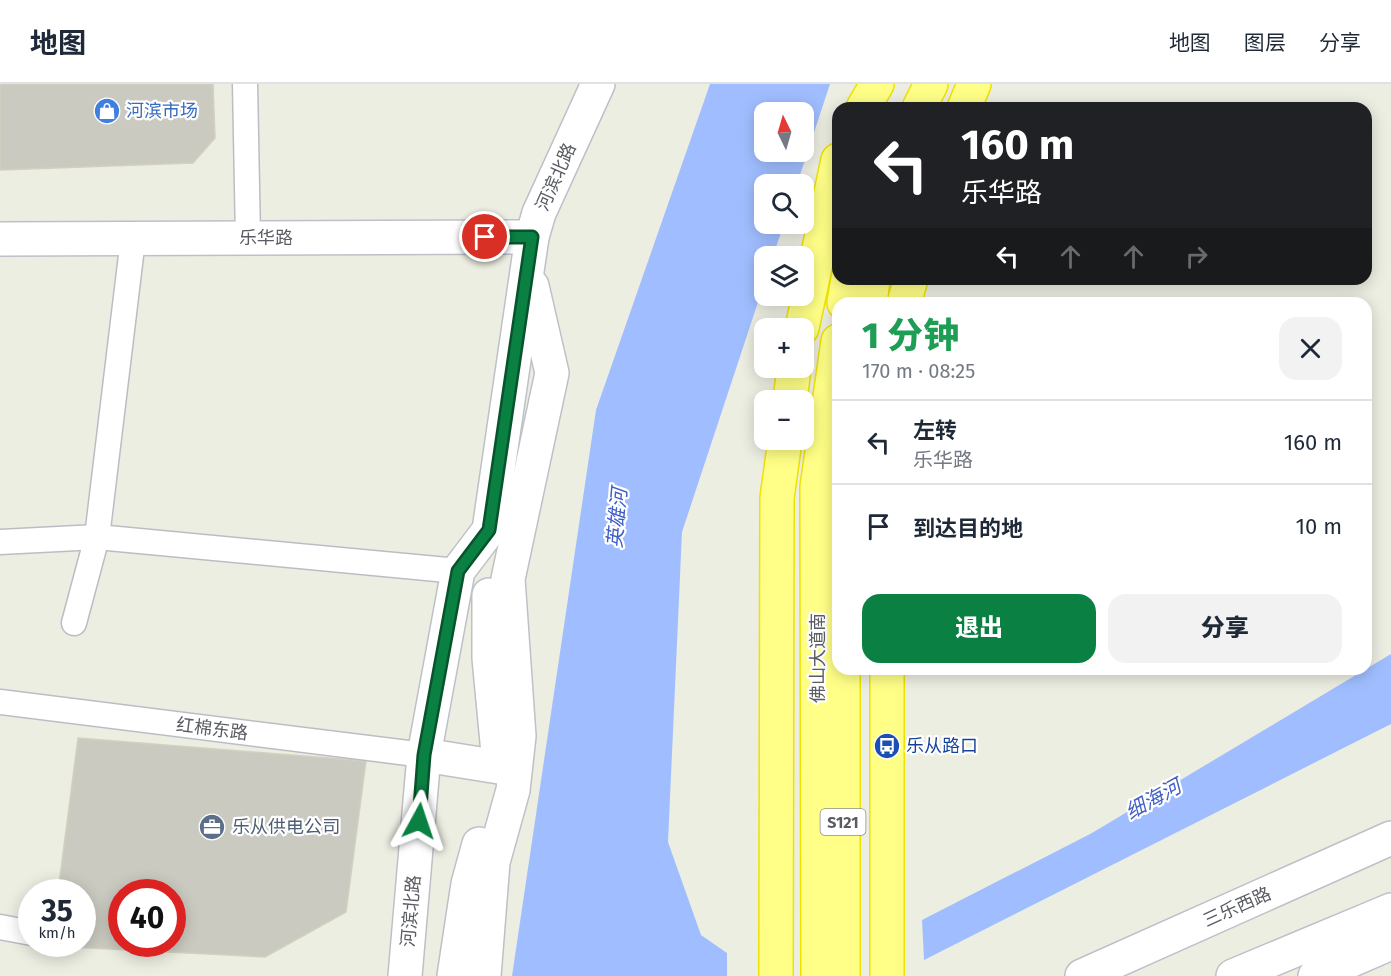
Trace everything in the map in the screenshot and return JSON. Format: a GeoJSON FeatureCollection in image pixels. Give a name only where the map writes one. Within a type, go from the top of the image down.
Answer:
{"type":"FeatureCollection","features":[{"type":"Feature","properties":{"kind":"highway"},"geometry":{"type":"LineString","coordinates":[[866,102],[877,84]]}},
{"type":"Feature","properties":{"kind":"highway"},"geometry":{"type":"LineString","coordinates":[[891,102],[899,84]]}},
{"type":"Feature","properties":{"kind":"highway"},"geometry":{"type":"LineString","coordinates":[[922,102],[931,84]]}},
{"type":"Feature","properties":{"kind":"highway"},"geometry":{"type":"LineString","coordinates":[[966,102],[974,84]]}},
{"type":"Feature","properties":{"kind":"highway"},"geometry":{"type":"LineString","coordinates":[[804,318],[832,188]]}},
{"type":"Feature","properties":{"kind":"highway","name":"佛山大道南"},"geometry":{"type":"LineString","coordinates":[[818,976],[817,487],[832,383]]}},
{"type":"Feature","properties":{"kind":"highway"},"geometry":{"type":"LineString","coordinates":[[776,976],[777,498],[783,450]]}},
{"type":"Feature","properties":{"kind":"highway","name":"佛山大道南"},"geometry":{"type":"LineString","coordinates":[[843,675],[843,976]]}},
{"type":"Feature","properties":{"kind":"highway"},"geometry":{"type":"LineString","coordinates":[[887,675],[887,976]]}},
{"type":"Feature","properties":{"kind":"street"},"geometry":{"type":"LineString","coordinates":[[245,84],[248,238]]}},
{"type":"Feature","properties":{"kind":"street","name":"河滨北路"},"geometry":{"type":"LineString","coordinates":[[405,976],[424,755],[458,571],[489,530],[532,237],[539,213],[598,84]]}},
{"type":"Feature","properties":{"kind":"street","name":"乐华路"},"geometry":{"type":"LineString","coordinates":[[0,239],[532,237]]}},
{"type":"Feature","properties":{"kind":"street"},"geometry":{"type":"LineString","coordinates":[[74,623],[97,537],[133,239]]}},
{"type":"Feature","properties":{"kind":"street"},"geometry":{"type":"LineString","coordinates":[[484,976],[493,862],[513,790],[519,736],[508,579],[552,373],[528,269]]}},
{"type":"Feature","properties":{"kind":"street"},"geometry":{"type":"LineString","coordinates":[[454,976],[468,884],[499,767],[489,658],[489,530]]}},
{"type":"Feature","properties":{"kind":"street"},"geometry":{"type":"LineString","coordinates":[[0,542],[97,537],[458,571]]}},
{"type":"Feature","properties":{"kind":"street","name":"红棉东路"},"geometry":{"type":"LineString","coordinates":[[0,702],[424,755]]}},
{"type":"Feature","properties":{"kind":"street"},"geometry":{"type":"LineString","coordinates":[[424,755],[499,767]]}},
{"type":"Feature","properties":{"kind":"street","name":"三乐西路"},"geometry":{"type":"LineString","coordinates":[[1082,976],[1391,838]]}},
{"type":"Feature","properties":{"kind":"street"},"geometry":{"type":"LineString","coordinates":[[1233,976],[1391,910]]}},
{"type":"Feature","properties":{"kind":"street"},"geometry":{"type":"LineString","coordinates":[[0,927],[18,930]]}},
{"type":"Feature","properties":{"kind":"street"},"geometry":{"type":"LineString","coordinates":[[1315,976],[1391,943]]}},
{"type":"Feature","properties":{"kind":"water","name":"英雄河"},"geometry":{"type":"Polygon","coordinates":[[[710,84],[830,84],[814,132],[814,102],[754,102],[754,162],[804,162],[800,174],[754,174],[754,234],[781,234],[776,246],[754,246],[754,306],[757,306],[682,532],[668,842],[701,935],[727,953],[727,976],[512,976],[596,410],[710,84]]]}},
{"type":"Feature","properties":{"kind":"water","name":"细海河"},"geometry":{"type":"Polygon","coordinates":[[[1391,654],[1391,724],[924,960],[922,920],[1092,833],[1356,675],[1372,675],[1372,665],[1391,654]]]}},
{"type":"Feature","properties":{"kind":"building","name":"河滨市场"},"geometry":{"type":"Polygon","coordinates":[[[0,84],[213,84],[215,138],[193,163],[0,170],[0,84]]]}},
{"type":"Feature","properties":{"kind":"building","name":"乐从供电公司"},"geometry":{"type":"Polygon","coordinates":[[[78,738],[366,761],[346,912],[265,957],[186,953],[186,879],[108,879],[108,949],[96,948],[96,879],[60,879],[78,738]]]}},
{"type":"Feature","properties":{"kind":"place","name":"河滨市场"},"geometry":{"type":"Point","coordinates":[107,111]}},
{"type":"Feature","properties":{"kind":"place","name":"乐从路口"},"geometry":{"type":"Point","coordinates":[887,746]}},
{"type":"Feature","properties":{"kind":"place","name":"乐从供电公司"},"geometry":{"type":"Point","coordinates":[212,827]}},
{"type":"Feature","properties":{"kind":"route"},"geometry":{"type":"LineString","coordinates":[[419,821],[424,755],[458,571],[489,530],[532,237],[485,237]]}}]}
